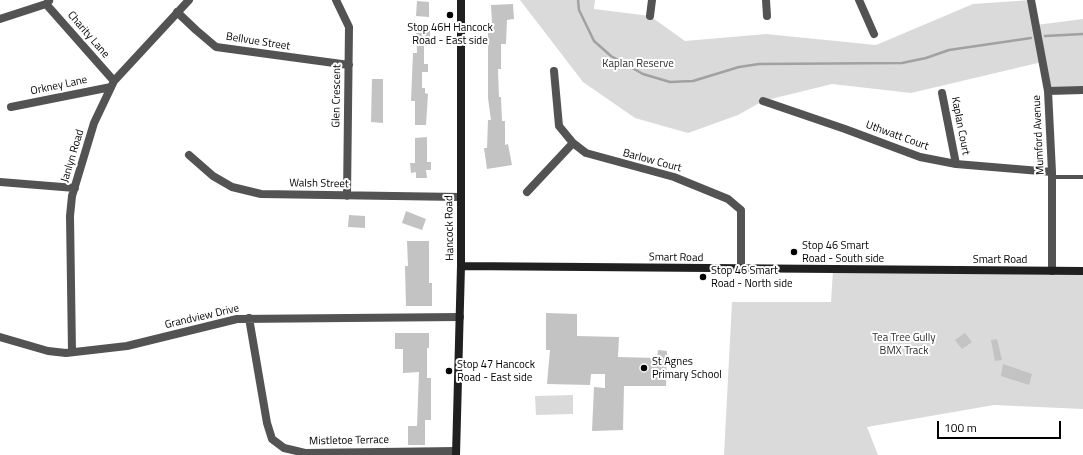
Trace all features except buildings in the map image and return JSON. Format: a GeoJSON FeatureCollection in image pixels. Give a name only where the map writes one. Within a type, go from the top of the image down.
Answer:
{"type":"FeatureCollection","features":[{"type":"Feature","properties":{"kind":"main road","name":"Hancock Road"},"geometry":{"type":"LineString","coordinates":[[456,453],[461,266],[461,0]]}},
{"type":"Feature","properties":{"kind":"main road","name":"Smart Road"},"geometry":{"type":"LineString","coordinates":[[461,266],[1083,271]]}},
{"type":"Feature","properties":{"kind":"street","name":"Janlyn Road"},"geometry":{"type":"LineString","coordinates":[[72,352],[70,216],[75,188],[94,123],[112,84],[125,67],[189,0]]}},
{"type":"Feature","properties":{"kind":"street","name":"Glen Crescent"},"geometry":{"type":"LineString","coordinates":[[336,0],[349,27],[347,196]]}},
{"type":"Feature","properties":{"kind":"street"},"geometry":{"type":"LineString","coordinates":[[650,16],[652,0]]}},
{"type":"Feature","properties":{"kind":"street"},"geometry":{"type":"LineString","coordinates":[[766,0],[767,16]]}},
{"type":"Feature","properties":{"kind":"street"},"geometry":{"type":"LineString","coordinates":[[858,0],[874,34]]}},
{"type":"Feature","properties":{"kind":"street","name":"Mumford Avenue"},"geometry":{"type":"LineString","coordinates":[[1031,0],[1048,91],[1052,174],[1052,271]]}},
{"type":"Feature","properties":{"kind":"street"},"geometry":{"type":"LineString","coordinates":[[0,19],[48,2]]}},
{"type":"Feature","properties":{"kind":"street","name":"Charity Lane"},"geometry":{"type":"LineString","coordinates":[[48,2],[112,84]]}},
{"type":"Feature","properties":{"kind":"street","name":"Bellvue Street"},"geometry":{"type":"LineString","coordinates":[[177,12],[216,46],[349,65]]}},
{"type":"Feature","properties":{"kind":"street","name":"Barlow Court"},"geometry":{"type":"LineString","coordinates":[[554,71],[559,126],[573,143],[586,153],[674,177],[728,199],[741,210],[741,269]]}},
{"type":"Feature","properties":{"kind":"street","name":"Orkney Lane"},"geometry":{"type":"LineString","coordinates":[[11,107],[112,84]]}},
{"type":"Feature","properties":{"kind":"street"},"geometry":{"type":"LineString","coordinates":[[1048,91],[1083,90]]}},
{"type":"Feature","properties":{"kind":"street","name":"Kaplan Court"},"geometry":{"type":"LineString","coordinates":[[942,93],[956,164]]}},
{"type":"Feature","properties":{"kind":"street","name":"Uthwatt Court"},"geometry":{"type":"LineString","coordinates":[[763,101],[920,157],[956,164],[1052,174]]}},
{"type":"Feature","properties":{"kind":"street"},"geometry":{"type":"LineString","coordinates":[[527,192],[573,143]]}},
{"type":"Feature","properties":{"kind":"street","name":"Walsh Street"},"geometry":{"type":"LineString","coordinates":[[189,156],[213,176],[232,187],[261,194],[460,197]]}},
{"type":"Feature","properties":{"kind":"street"},"geometry":{"type":"LineString","coordinates":[[0,182],[75,188]]}},
{"type":"Feature","properties":{"kind":"street","name":"Grandview Drive"},"geometry":{"type":"LineString","coordinates":[[0,337],[48,351],[72,352],[127,346],[217,323],[249,318],[460,317]]}},
{"type":"Feature","properties":{"kind":"street","name":"Mistletoe Terrace"},"geometry":{"type":"LineString","coordinates":[[249,318],[267,423],[272,439],[284,448],[305,453],[456,453]]}},
{"type":"Feature","properties":{"kind":"lane"},"geometry":{"type":"LineString","coordinates":[[1052,174],[1083,177]]}},
{"type":"Feature","properties":{"kind":"green space","name":"Kaplan Reserve"},"geometry":{"type":"Polygon","coordinates":[[[520,0],[595,0],[594,9],[650,16],[685,41],[766,34],[876,45],[973,4],[1031,0],[1036,25],[1083,19],[1083,90],[1048,91],[1042,62],[911,93],[832,84],[763,101],[738,115],[688,133],[635,118],[583,82],[520,0]]]}},
{"type":"Feature","properties":{"kind":"green space","name":"Tea Tree Gully BMX Track"},"geometry":{"type":"Polygon","coordinates":[[[833,270],[1083,271],[1083,409],[994,405],[867,427],[878,455],[724,455],[732,302],[831,302],[833,270]]]}},
{"type":"Feature","properties":{"kind":"green space"},"geometry":{"type":"Polygon","coordinates":[[[573,395],[573,414],[536,415],[535,396],[573,395]]]}},
{"type":"Feature","properties":{"kind":"waterway"},"geometry":{"type":"LineString","coordinates":[[578,0],[579,10],[594,41],[611,56],[643,74],[670,82],[693,81],[739,67],[759,64],[902,63],[926,58],[949,50],[1031,38]]}},
{"type":"Feature","properties":{"kind":"waterway"},"geometry":{"type":"LineString","coordinates":[[1045,36],[1083,34]]}},
{"type":"Feature","properties":{"kind":"place","name":"Stop 46H Hancock Road - East side"},"geometry":{"type":"Point","coordinates":[450,15]}},
{"type":"Feature","properties":{"kind":"place","name":"Stop 46 Smart Road - South side"},"geometry":{"type":"Point","coordinates":[794,252]}},
{"type":"Feature","properties":{"kind":"place","name":"Stop 46 Smart Road - North side"},"geometry":{"type":"Point","coordinates":[703,277]}},
{"type":"Feature","properties":{"kind":"place","name":"St Agnes Primary School"},"geometry":{"type":"Point","coordinates":[644,368]}},
{"type":"Feature","properties":{"kind":"place","name":"Stop 47 Hancock Road - East side"},"geometry":{"type":"Point","coordinates":[449,371]}}]}
